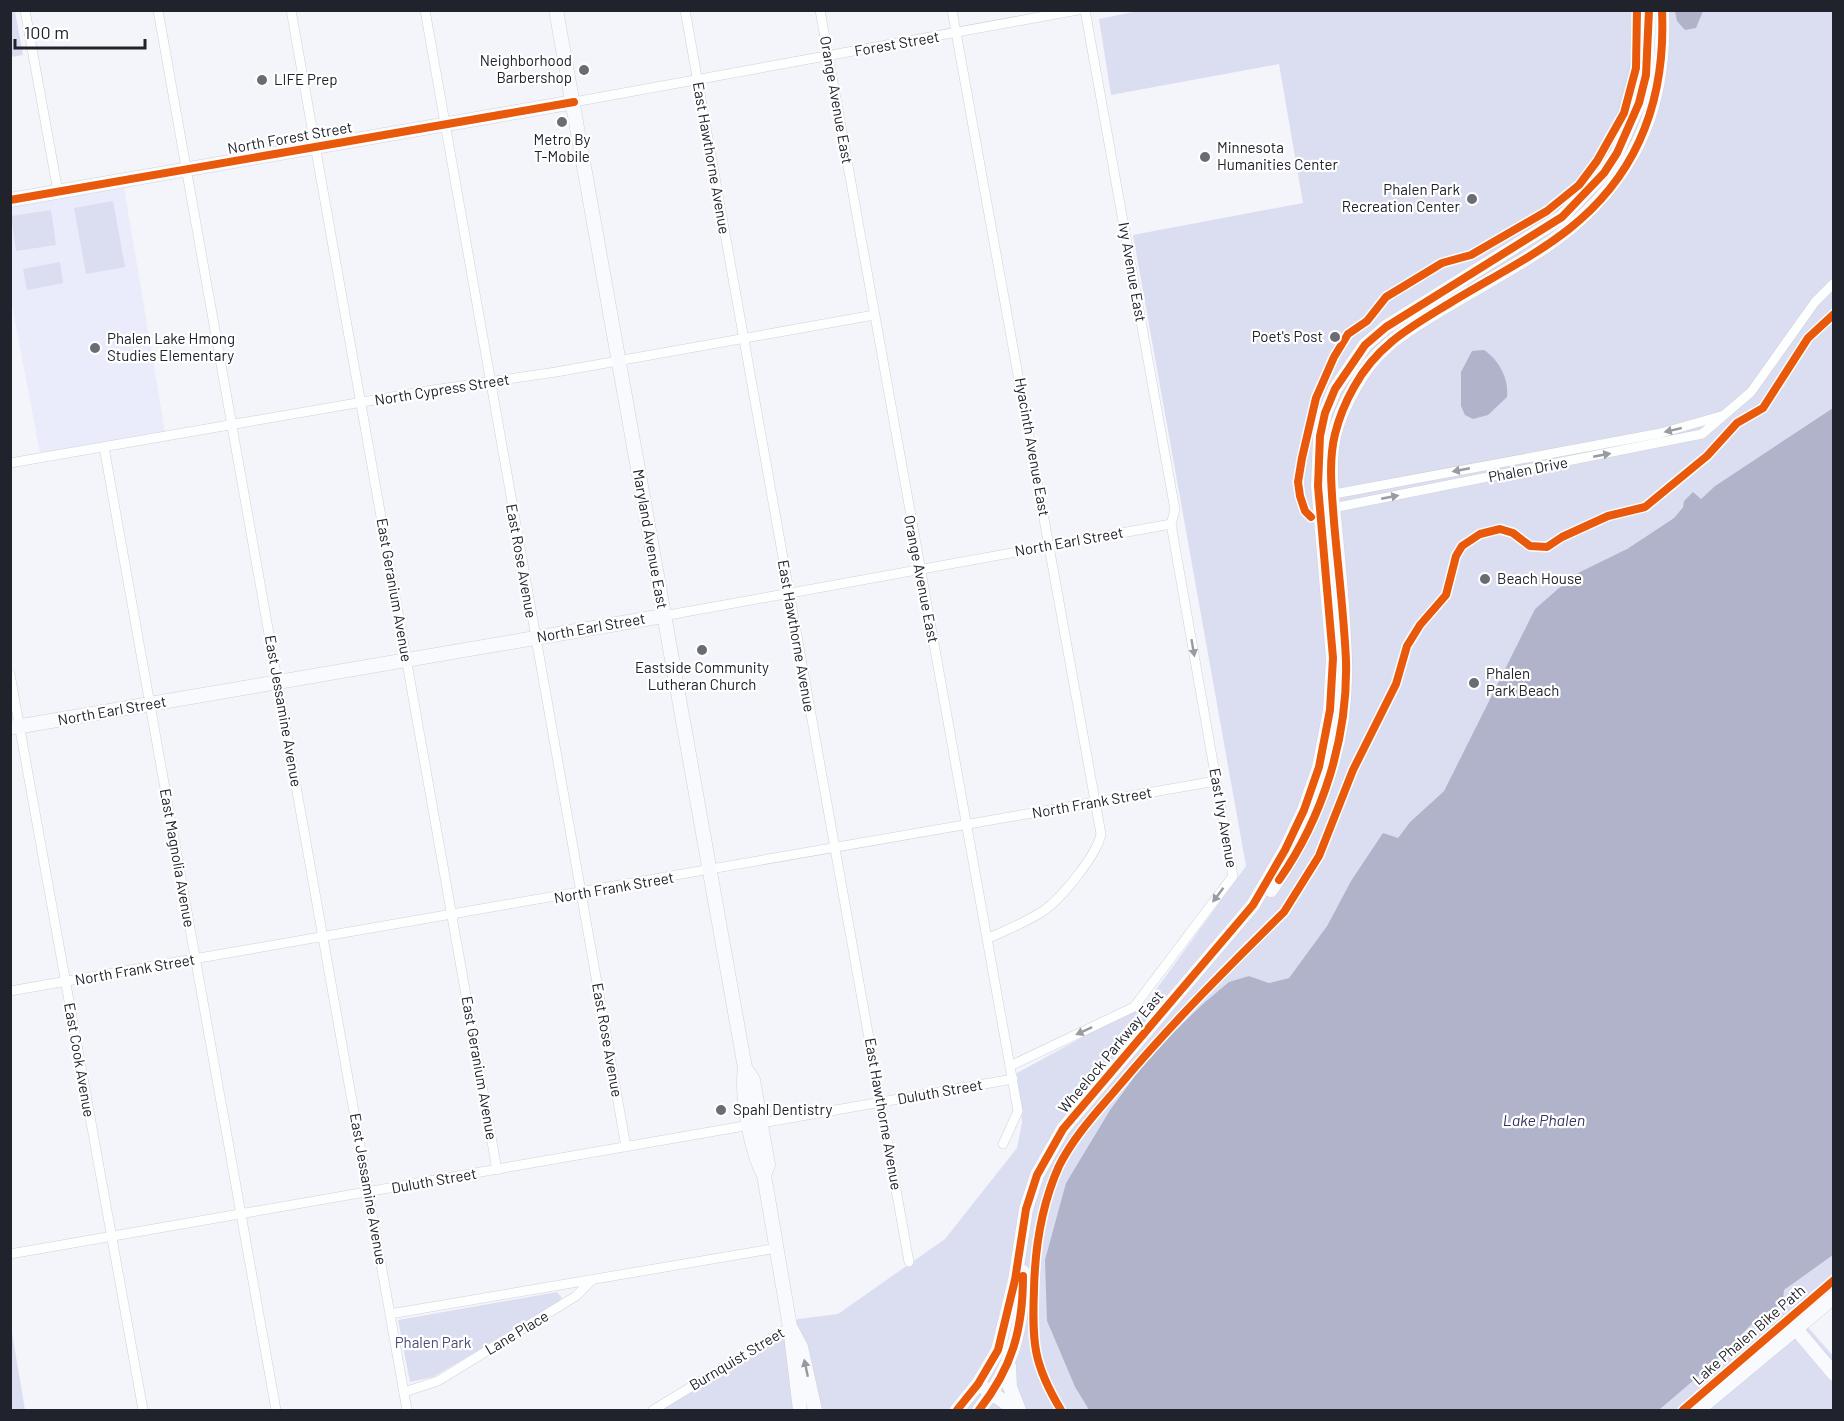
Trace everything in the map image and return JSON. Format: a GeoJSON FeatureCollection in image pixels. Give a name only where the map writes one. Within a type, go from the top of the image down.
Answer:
{"type":"FeatureCollection","features":[{"type":"Feature","properties":{"kind":"street"},"geometry":{"type":"LineString","coordinates":[[25,10],[58,192]]}},
{"type":"Feature","properties":{"kind":"street","name":"East Jessamine Avenue"},"geometry":{"type":"LineString","coordinates":[[158,10],[407,1410]]}},
{"type":"Feature","properties":{"kind":"street","name":"East Geranium Avenue"},"geometry":{"type":"LineString","coordinates":[[291,10],[497,1170]]}},
{"type":"Feature","properties":{"kind":"street","name":"East Rose Avenue"},"geometry":{"type":"LineString","coordinates":[[425,10],[626,1147]]}},
{"type":"Feature","properties":{"kind":"street","name":"Maryland Avenue East"},"geometry":{"type":"LineString","coordinates":[[556,10],[745,1068],[743,1081],[755,1124],[759,1166],[764,1175],[777,1248],[800,1410]]}},
{"type":"Feature","properties":{"kind":"street","name":"East Hawthorne Avenue"},"geometry":{"type":"LineString","coordinates":[[685,10],[909,1262]]}},
{"type":"Feature","properties":{"kind":"street","name":"Orange Avenue East"},"geometry":{"type":"LineString","coordinates":[[820,10],[919,570],[989,938],[1013,1079],[1018,1111],[1003,1144]]}},
{"type":"Feature","properties":{"kind":"street","name":"Hyacinth Avenue East"},"geometry":{"type":"LineString","coordinates":[[952,10],[1101,834],[1099,846],[1054,902],[1042,912],[989,938]]}},
{"type":"Feature","properties":{"kind":"street","name":"Forest Street"},"geometry":{"type":"LineString","coordinates":[[574,102],[1078,10]]}},
{"type":"Feature","properties":{"kind":"street","name":"Ivy Avenue East"},"geometry":{"type":"LineString","coordinates":[[1085,10],[1175,508],[1172,529]]}},
{"type":"Feature","properties":{"kind":"street","name":"Wheelock Parkway East"},"geometry":{"type":"LineString","coordinates":[[957,1410],[978,1384],[998,1350],[1026,1209],[1037,1174],[1063,1129],[1253,905],[1269,894],[1293,859],[1324,796],[1338,746],[1346,663],[1320,436],[1325,413],[1335,389],[1365,345],[1386,327],[1562,217],[1604,173],[1617,153],[1639,103],[1646,75],[1649,10]]}},
{"type":"Feature","properties":{"kind":"street","name":"Wheelock Parkway East"},"geometry":{"type":"LineString","coordinates":[[1326,502],[1334,435],[1352,390],[1363,371],[1393,339],[1568,229],[1595,205],[1615,181],[1640,139],[1652,109],[1660,78],[1663,42],[1662,10]]}},
{"type":"Feature","properties":{"kind":"street","name":"North Forest Street"},"geometry":{"type":"LineString","coordinates":[[10,200],[574,102]]}},
{"type":"Feature","properties":{"kind":"street","name":"Phalen Drive"},"geometry":{"type":"LineString","coordinates":[[1326,502],[1678,441],[1702,434],[1751,392],[1815,302],[1833,283]]}},
{"type":"Feature","properties":{"kind":"street","name":"North Cypress Street"},"geometry":{"type":"LineString","coordinates":[[10,464],[618,361],[874,315]]}},
{"type":"Feature","properties":{"kind":"street","name":"Phalen Drive"},"geometry":{"type":"LineString","coordinates":[[1326,502],[1661,433],[1697,425],[1729,413]]}},
{"type":"Feature","properties":{"kind":"street","name":"East Magnolia Avenue"},"geometry":{"type":"LineString","coordinates":[[104,447],[276,1410]]}},
{"type":"Feature","properties":{"kind":"street","name":"North Earl Street"},"geometry":{"type":"LineString","coordinates":[[15,727],[407,661],[1049,546],[1172,529]]}},
{"type":"Feature","properties":{"kind":"street","name":"East Ivy Avenue"},"geometry":{"type":"LineString","coordinates":[[1010,1066],[1134,1007],[1233,876],[1172,529]]}},
{"type":"Feature","properties":{"kind":"street","name":"East Cook Avenue"},"geometry":{"type":"LineString","coordinates":[[10,674],[15,727],[66,982],[143,1410]]}},
{"type":"Feature","properties":{"kind":"street","name":"North Frank Street"},"geometry":{"type":"LineString","coordinates":[[10,992],[1216,781]]}},
{"type":"Feature","properties":{"kind":"street","name":"Duluth Street"},"geometry":{"type":"LineString","coordinates":[[10,1254],[1013,1079]]}},
{"type":"Feature","properties":{"kind":"street","name":"Wheelock Parkway East"},"geometry":{"type":"LineString","coordinates":[[979,1410],[992,1394],[1009,1364],[1021,1317],[1022,1234]]}},
{"type":"Feature","properties":{"kind":"street","name":"Lane Place"},"geometry":{"type":"LineString","coordinates":[[390,1314],[777,1248]]}},
{"type":"Feature","properties":{"kind":"street","name":"Lane Place"},"geometry":{"type":"LineString","coordinates":[[404,1392],[438,1381],[576,1296],[592,1280]]}},
{"type":"Feature","properties":{"kind":"street"},"geometry":{"type":"LineString","coordinates":[[1698,1410],[1833,1297]]}},
{"type":"Feature","properties":{"kind":"street","name":"Maryland Avenue East"},"geometry":{"type":"LineString","coordinates":[[790,1327],[801,1347],[815,1410]]}},
{"type":"Feature","properties":{"kind":"street","name":"Burnquist Street"},"geometry":{"type":"LineString","coordinates":[[653,1410],[790,1327]]}},
{"type":"Feature","properties":{"kind":"street"},"geometry":{"type":"LineString","coordinates":[[1796,1329],[1833,1374]]}},
{"type":"Feature","properties":{"kind":"street"},"geometry":{"type":"LineString","coordinates":[[1009,1364],[1010,1387],[1018,1410]]}},
{"type":"Feature","properties":{"kind":"street"},"geometry":{"type":"LineString","coordinates":[[978,1384],[1018,1410]]}},
{"type":"Feature","properties":{"kind":"shaded area"},"geometry":{"type":"Polygon","coordinates":[[[1632,11],[1643,11],[1639,92],[1619,134],[1612,130],[1634,43],[1632,11]]]}},
{"type":"Feature","properties":{"kind":"shaded area"},"geometry":{"type":"Polygon","coordinates":[[[123,181],[165,432],[40,453],[11,300],[10,200],[123,181]]]}},
{"type":"Feature","properties":{"kind":"green space"},"geometry":{"type":"Polygon","coordinates":[[[11,10],[15,11],[23,55],[11,57],[11,10]]]}},
{"type":"Feature","properties":{"kind":"green space"},"geometry":{"type":"Polygon","coordinates":[[[1143,10],[1833,11],[1833,408],[1715,486],[1701,499],[1693,493],[1674,518],[1535,609],[1444,791],[1351,881],[1327,926],[1289,978],[1269,983],[1249,976],[1151,1054],[1110,1110],[1066,1183],[1047,1321],[1075,1387],[1089,1410],[657,1410],[798,1319],[838,1314],[945,1239],[1017,1148],[1022,1123],[1017,1073],[1147,1002],[1246,866],[1133,235],[1303,203],[1279,64],[1111,95],[1099,19],[1143,10]]]}},
{"type":"Feature","properties":{"kind":"green space"},"geometry":{"type":"Polygon","coordinates":[[[113,201],[125,267],[86,274],[74,208],[113,201]]]}},
{"type":"Feature","properties":{"kind":"green space"},"geometry":{"type":"Polygon","coordinates":[[[51,210],[56,245],[16,251],[11,216],[51,210]]]}},
{"type":"Feature","properties":{"kind":"green space"},"geometry":{"type":"Polygon","coordinates":[[[60,262],[63,283],[27,290],[23,269],[60,262]]]}},
{"type":"Feature","properties":{"kind":"green space"},"geometry":{"type":"Polygon","coordinates":[[[1833,1255],[1833,1306],[1808,1327],[1833,1356],[1833,1410],[1659,1410],[1708,1368],[1760,1316],[1783,1303],[1784,1290],[1833,1255]]]}},
{"type":"Feature","properties":{"kind":"green space","name":"Phalen Park"},"geometry":{"type":"Polygon","coordinates":[[[557,1292],[562,1298],[549,1309],[433,1377],[410,1382],[398,1320],[557,1292]]]}},
{"type":"Feature","properties":{"kind":"green space"},"geometry":{"type":"Polygon","coordinates":[[[11,1327],[25,1410],[11,1410],[11,1327]]]}},
{"type":"Feature","properties":{"kind":"water"},"geometry":{"type":"Polygon","coordinates":[[[1675,10],[1703,11],[1696,28],[1685,30],[1677,21],[1675,10]]]}},
{"type":"Feature","properties":{"kind":"water"},"geometry":{"type":"Polygon","coordinates":[[[1484,350],[1494,359],[1505,377],[1507,397],[1488,415],[1473,419],[1465,415],[1461,406],[1461,372],[1472,351],[1484,350]]]}},
{"type":"Feature","properties":{"kind":"water","name":"Lake Phalen"},"geometry":{"type":"Polygon","coordinates":[[[1833,408],[1833,1255],[1784,1290],[1783,1303],[1760,1316],[1708,1368],[1659,1410],[1089,1410],[1075,1387],[1047,1321],[1045,1260],[1066,1183],[1110,1110],[1151,1054],[1229,982],[1249,976],[1269,983],[1289,978],[1327,926],[1351,881],[1383,833],[1398,838],[1410,822],[1444,791],[1535,609],[1574,575],[1627,549],[1674,518],[1683,507],[1684,501],[1693,492],[1701,499],[1715,486],[1833,408]]]}},
{"type":"Feature","properties":{"kind":"cycle path"},"geometry":{"type":"LineString","coordinates":[[1311,517],[1305,511],[1300,496],[1298,482],[1302,458],[1316,398],[1334,357],[1348,334],[1367,321],[1386,297],[1442,263],[1471,255],[1547,211],[1579,185],[1597,161],[1624,113],[1636,68],[1637,10]]}},
{"type":"Feature","properties":{"kind":"cycle path"},"geometry":{"type":"LineString","coordinates":[[957,1410],[978,1384],[998,1350],[1015,1280],[1026,1209],[1037,1175],[1063,1129],[1253,905],[1285,850],[1304,810],[1319,767],[1330,710],[1333,658],[1318,486],[1320,436],[1325,413],[1335,389],[1365,345],[1386,327],[1562,217],[1604,173],[1617,153],[1639,103],[1646,75],[1649,10]]}},
{"type":"Feature","properties":{"kind":"cycle path"},"geometry":{"type":"LineString","coordinates":[[1279,880],[1295,856],[1320,803],[1330,776],[1343,719],[1346,661],[1331,467],[1335,434],[1346,404],[1363,372],[1396,338],[1555,240],[1593,207],[1614,184],[1630,159],[1653,103],[1659,74],[1662,10]]}},
{"type":"Feature","properties":{"kind":"cycle path"},"geometry":{"type":"LineString","coordinates":[[10,200],[574,102]]}},
{"type":"Feature","properties":{"kind":"cycle path"},"geometry":{"type":"LineString","coordinates":[[1061,1410],[1040,1365],[1033,1324],[1035,1273],[1043,1211],[1059,1166],[1086,1124],[1139,1063],[1284,912],[1319,856],[1353,770],[1396,684],[1407,646],[1420,625],[1446,595],[1456,556],[1462,546],[1480,534],[1500,529],[1513,533],[1530,546],[1547,547],[1562,537],[1608,516],[1645,507],[1707,456],[1737,423],[1763,408],[1808,338],[1834,314]]}},
{"type":"Feature","properties":{"kind":"cycle path"},"geometry":{"type":"LineString","coordinates":[[979,1410],[1000,1379],[1013,1348],[1021,1314],[1023,1276]]}},
{"type":"Feature","properties":{"kind":"cycle path","name":"Lake Phalen Bike Path"},"geometry":{"type":"LineString","coordinates":[[1683,1410],[1834,1280]]}},
{"type":"Feature","properties":{"kind":"place","name":"Neighborhood Barbershop"},"geometry":{"type":"Point","coordinates":[584,70]}},
{"type":"Feature","properties":{"kind":"place","name":"LIFE Prep"},"geometry":{"type":"Point","coordinates":[262,80]}},
{"type":"Feature","properties":{"kind":"place","name":"Metro By T-Mobile"},"geometry":{"type":"Point","coordinates":[562,122]}},
{"type":"Feature","properties":{"kind":"place","name":"Minnesota Humanities Center"},"geometry":{"type":"Point","coordinates":[1205,157]}},
{"type":"Feature","properties":{"kind":"place","name":"Phalen Park Recreation Center"},"geometry":{"type":"Point","coordinates":[1472,199]}},
{"type":"Feature","properties":{"kind":"place","name":"Poet's Post"},"geometry":{"type":"Point","coordinates":[1335,337]}},
{"type":"Feature","properties":{"kind":"place","name":"Phalen Lake Hmong Studies Elementary"},"geometry":{"type":"Point","coordinates":[95,348]}},
{"type":"Feature","properties":{"kind":"place","name":"Beach House"},"geometry":{"type":"Point","coordinates":[1485,579]}},
{"type":"Feature","properties":{"kind":"place","name":"Eastside Community Lutheran Church"},"geometry":{"type":"Point","coordinates":[702,650]}},
{"type":"Feature","properties":{"kind":"place","name":"Phalen Park Beach"},"geometry":{"type":"Point","coordinates":[1474,683]}},
{"type":"Feature","properties":{"kind":"place","name":"Spahl Dentistry"},"geometry":{"type":"Point","coordinates":[721,1110]}}]}
